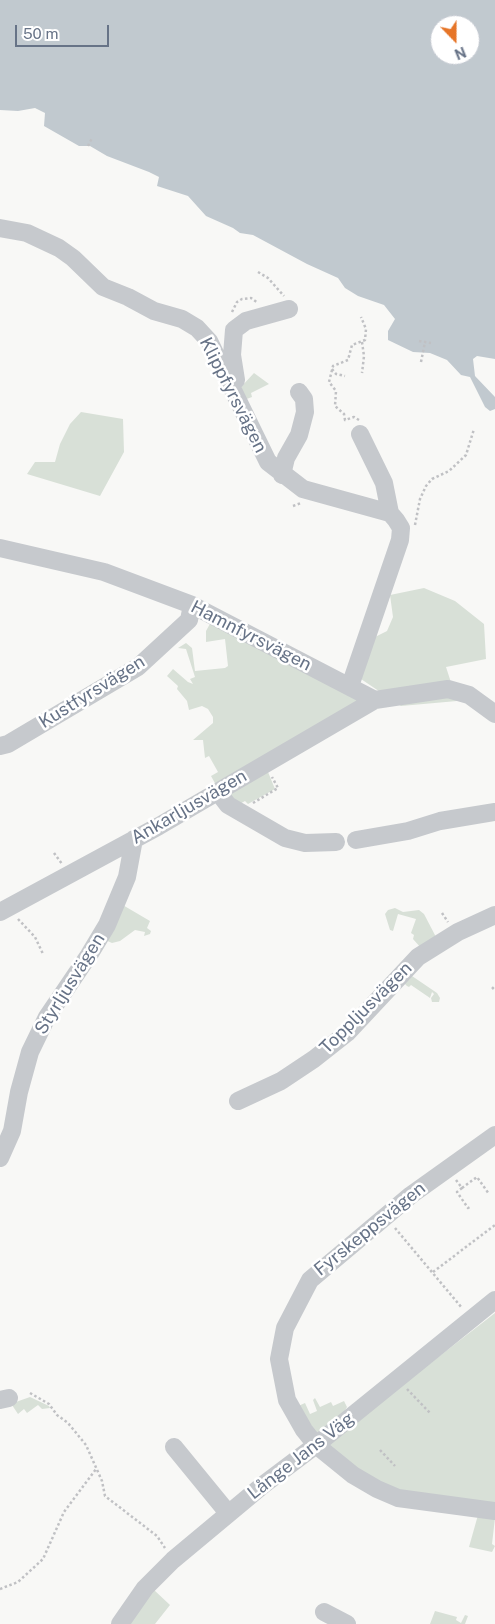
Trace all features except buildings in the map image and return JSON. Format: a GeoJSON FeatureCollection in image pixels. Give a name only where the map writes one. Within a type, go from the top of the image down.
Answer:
{"type":"FeatureCollection","features":[{"type":"Feature","properties":{"kind":"street","name":"Klippfyrsvägen"},"geometry":{"type":"LineString","coordinates":[[0,228],[27,233],[59,248],[73,258],[103,287],[132,298],[154,311],[182,319],[197,328],[209,341],[266,458],[282,475],[315,494],[390,513]]}},
{"type":"Feature","properties":{"kind":"street"},"geometry":{"type":"LineString","coordinates":[[232,386],[236,380],[232,355],[234,330],[246,321],[289,309]]}},
{"type":"Feature","properties":{"kind":"street"},"geometry":{"type":"LineString","coordinates":[[282,475],[286,458],[299,435],[305,412],[306,405],[299,392]]}},
{"type":"Feature","properties":{"kind":"street"},"geometry":{"type":"LineString","coordinates":[[350,686],[400,540],[401,528],[390,513],[384,483],[360,427]]}},
{"type":"Feature","properties":{"kind":"street","name":"Hamnfyrsvägen"},"geometry":{"type":"LineString","coordinates":[[0,548],[104,572],[192,604],[375,700]]}},
{"type":"Feature","properties":{"kind":"street","name":"Kustfyrsvägen"},"geometry":{"type":"LineString","coordinates":[[0,746],[8,744],[138,667],[189,620],[192,604]]}},
{"type":"Feature","properties":{"kind":"street"},"geometry":{"type":"LineString","coordinates":[[375,700],[448,690],[469,695],[495,714]]}},
{"type":"Feature","properties":{"kind":"street","name":"Ankarljusvägen"},"geometry":{"type":"LineString","coordinates":[[5,909],[218,792],[375,700]]}},
{"type":"Feature","properties":{"kind":"street"},"geometry":{"type":"LineString","coordinates":[[218,792],[228,805],[285,838],[305,843],[336,842]]}},
{"type":"Feature","properties":{"kind":"street"},"geometry":{"type":"LineString","coordinates":[[356,840],[408,831],[440,821],[495,812]]}},
{"type":"Feature","properties":{"kind":"street","name":"Styrljusvägen"},"geometry":{"type":"LineString","coordinates":[[0,1158],[12,1131],[21,1084],[30,1052],[47,1017],[89,956],[107,925],[127,877],[134,839]]}},
{"type":"Feature","properties":{"kind":"street","name":"Toppljusvägen"},"geometry":{"type":"LineString","coordinates":[[238,1101],[281,1081],[314,1059],[347,1033],[418,957],[458,932],[493,918]]}},
{"type":"Feature","properties":{"kind":"street","name":"Fyrskeppsvägen"},"geometry":{"type":"LineString","coordinates":[[495,1135],[442,1171],[385,1216],[310,1280],[285,1328],[279,1359],[282,1384],[294,1414],[316,1445],[353,1475],[389,1495],[495,1511]]}},
{"type":"Feature","properties":{"kind":"street","name":"Långe Jans Väg"},"geometry":{"type":"LineString","coordinates":[[120,1624],[145,1588],[173,1560],[495,1300]]}},
{"type":"Feature","properties":{"kind":"street"},"geometry":{"type":"LineString","coordinates":[[174,1447],[228,1514]]}},
{"type":"Feature","properties":{"kind":"street"},"geometry":{"type":"LineString","coordinates":[[324,1612],[347,1624]]}},
{"type":"Feature","properties":{"kind":"path"},"geometry":{"type":"LineString","coordinates":[[88,146],[92,138]]}},
{"type":"Feature","properties":{"kind":"path"},"geometry":{"type":"LineString","coordinates":[[258,272],[268,278],[283,293],[289,309]]}},
{"type":"Feature","properties":{"kind":"path"},"geometry":{"type":"LineString","coordinates":[[360,427],[354,417],[346,421],[344,414],[335,406],[336,391],[329,382],[335,365],[350,359],[352,345],[362,342],[367,336],[361,317]]}},
{"type":"Feature","properties":{"kind":"path"},"geometry":{"type":"LineString","coordinates":[[420,341],[431,343]]}},
{"type":"Feature","properties":{"kind":"path"},"geometry":{"type":"LineString","coordinates":[[362,342],[364,356],[362,373]]}},
{"type":"Feature","properties":{"kind":"path"},"geometry":{"type":"LineString","coordinates":[[421,362],[426,342]]}},
{"type":"Feature","properties":{"kind":"path"},"geometry":{"type":"LineString","coordinates":[[332,369],[336,374],[345,376]]}},
{"type":"Feature","properties":{"kind":"path"},"geometry":{"type":"LineString","coordinates":[[400,540],[411,536],[420,499],[426,486],[432,479],[449,471],[466,456],[474,429]]}},
{"type":"Feature","properties":{"kind":"path"},"geometry":{"type":"LineString","coordinates":[[250,804],[278,788],[265,764]]}},
{"type":"Feature","properties":{"kind":"path"},"geometry":{"type":"LineString","coordinates":[[5,909],[18,919],[35,938],[43,954]]}},
{"type":"Feature","properties":{"kind":"path"},"geometry":{"type":"LineString","coordinates":[[492,989],[495,986]]}},
{"type":"Feature","properties":{"kind":"path"},"geometry":{"type":"LineString","coordinates":[[470,1207],[457,1192],[477,1177],[490,1194]]}},
{"type":"Feature","properties":{"kind":"path"},"geometry":{"type":"LineString","coordinates":[[456,1180],[462,1188]]}},
{"type":"Feature","properties":{"kind":"path"},"geometry":{"type":"LineString","coordinates":[[385,1216],[471,1319]]}},
{"type":"Feature","properties":{"kind":"path"},"geometry":{"type":"LineString","coordinates":[[433,1272],[495,1226]]}},
{"type":"Feature","properties":{"kind":"path"},"geometry":{"type":"LineString","coordinates":[[397,1378],[421,1407],[430,1413]]}},
{"type":"Feature","properties":{"kind":"path"},"geometry":{"type":"LineString","coordinates":[[30,1393],[49,1404],[86,1445],[105,1496],[157,1536],[173,1560]]}},
{"type":"Feature","properties":{"kind":"path"},"geometry":{"type":"LineString","coordinates":[[380,1450],[395,1466]]}},
{"type":"Feature","properties":{"kind":"path"},"geometry":{"type":"LineString","coordinates":[[0,1589],[18,1582],[43,1559],[64,1512],[96,1469]]}},
{"type":"Feature","properties":{"kind":"shaded area"},"geometry":{"type":"Polygon","coordinates":[[[0,0],[495,0],[495,359],[477,356],[473,359],[475,376],[495,397],[495,409],[490,411],[485,407],[470,377],[461,375],[447,360],[430,353],[413,352],[388,340],[388,331],[395,319],[384,305],[358,296],[345,288],[338,278],[307,264],[253,235],[240,233],[206,216],[188,196],[157,186],[159,177],[107,156],[90,146],[79,146],[44,126],[45,113],[35,108],[18,111],[0,110],[0,0]]]}},
{"type":"Feature","properties":{"kind":"shaded area"},"geometry":{"type":"Polygon","coordinates":[[[254,373],[269,384],[251,393],[252,397],[244,400],[241,387],[254,373]]]}},
{"type":"Feature","properties":{"kind":"shaded area"},"geometry":{"type":"Polygon","coordinates":[[[81,412],[123,419],[124,452],[100,496],[27,474],[35,462],[55,462],[60,444],[70,424],[81,412]]]}},
{"type":"Feature","properties":{"kind":"shaded area"},"geometry":{"type":"Polygon","coordinates":[[[424,588],[455,601],[484,624],[486,659],[446,667],[457,701],[401,706],[361,679],[373,638],[387,631],[393,617],[390,595],[424,588]]]}},
{"type":"Feature","properties":{"kind":"shaded area"},"geometry":{"type":"Polygon","coordinates":[[[211,622],[360,700],[216,785],[211,776],[218,772],[209,756],[205,758],[203,740],[193,740],[213,723],[213,717],[208,709],[202,706],[189,710],[187,701],[177,689],[178,686],[167,676],[173,669],[193,684],[190,679],[195,677],[186,649],[178,648],[186,643],[192,648],[195,671],[225,668],[228,666],[225,639],[206,642],[206,631],[211,622]]]}},
{"type":"Feature","properties":{"kind":"shaded area"},"geometry":{"type":"Polygon","coordinates":[[[268,772],[275,789],[248,804],[245,801],[236,806],[230,801],[231,792],[268,772]]]}},
{"type":"Feature","properties":{"kind":"shaded area"},"geometry":{"type":"Polygon","coordinates":[[[121,904],[150,921],[147,928],[151,931],[150,934],[144,936],[145,932],[135,930],[120,941],[112,943],[103,939],[121,904]]]}},
{"type":"Feature","properties":{"kind":"shaded area"},"geometry":{"type":"Polygon","coordinates":[[[395,908],[403,912],[419,910],[424,914],[436,937],[421,948],[413,939],[414,935],[411,933],[416,919],[398,914],[393,931],[390,930],[385,914],[388,910],[395,908]]]}},
{"type":"Feature","properties":{"kind":"shaded area"},"geometry":{"type":"Polygon","coordinates":[[[412,976],[437,993],[440,998],[439,1002],[432,1002],[431,998],[434,994],[432,992],[430,998],[411,985],[407,986],[404,983],[412,976]]]}},
{"type":"Feature","properties":{"kind":"shaded area"},"geometry":{"type":"Polygon","coordinates":[[[495,1313],[495,1508],[387,1491],[328,1450],[330,1441],[495,1313]]]}},
{"type":"Feature","properties":{"kind":"shaded area"},"geometry":{"type":"Polygon","coordinates":[[[30,1397],[50,1408],[42,1409],[38,1405],[27,1413],[24,1409],[18,1414],[12,1405],[13,1403],[30,1397]]]}},
{"type":"Feature","properties":{"kind":"shaded area"},"geometry":{"type":"Polygon","coordinates":[[[315,1398],[320,1407],[331,1402],[333,1406],[344,1401],[347,1407],[344,1412],[317,1433],[296,1407],[305,1403],[310,1414],[317,1411],[313,1400],[315,1398]]]}},
{"type":"Feature","properties":{"kind":"shaded area"},"geometry":{"type":"Polygon","coordinates":[[[478,1515],[495,1518],[492,1544],[495,1546],[492,1552],[469,1547],[478,1515]]]}},
{"type":"Feature","properties":{"kind":"shaded area"},"geometry":{"type":"Polygon","coordinates":[[[153,1589],[170,1605],[155,1624],[126,1624],[153,1589]]]}},
{"type":"Feature","properties":{"kind":"shaded area"},"geometry":{"type":"Polygon","coordinates":[[[435,1611],[457,1617],[456,1620],[461,1623],[465,1615],[468,1616],[465,1624],[430,1624],[435,1611]]]}}]}
